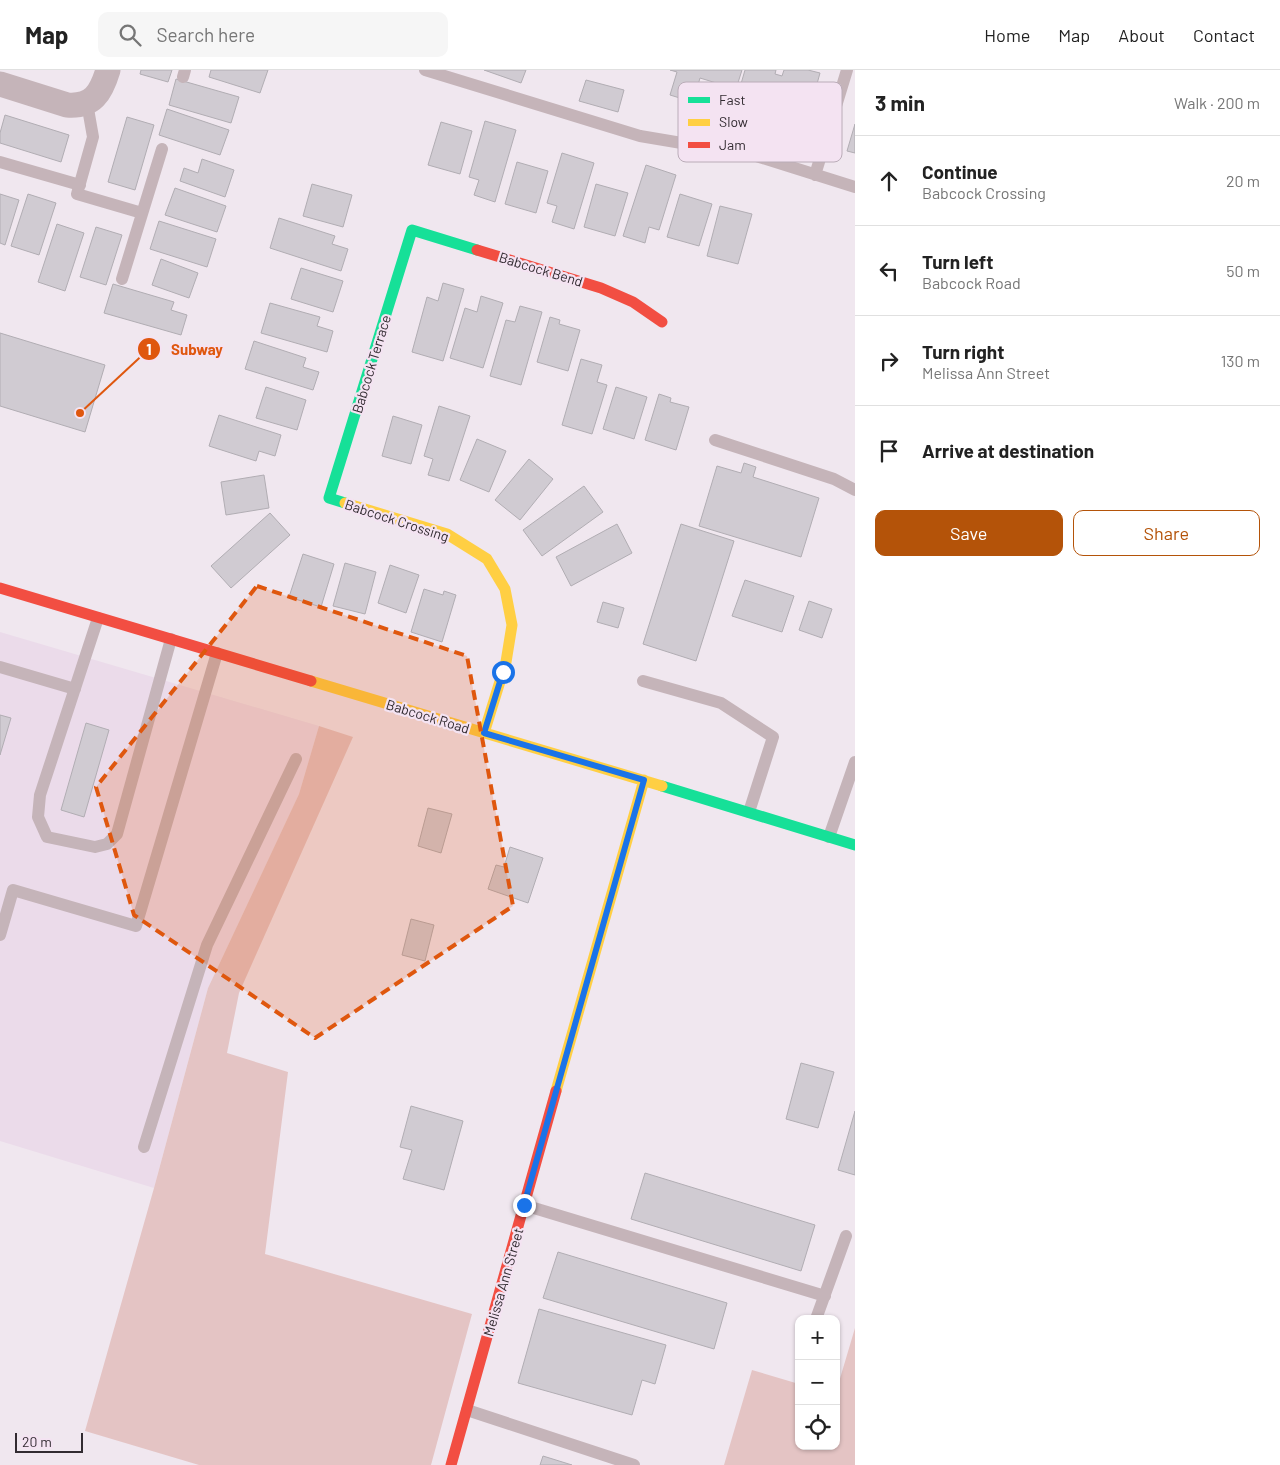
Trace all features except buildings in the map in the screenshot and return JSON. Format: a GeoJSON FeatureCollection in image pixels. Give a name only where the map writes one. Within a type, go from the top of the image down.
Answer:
{"type":"FeatureCollection","features":[{"type":"Feature","properties":{"kind":"street"},"geometry":{"type":"LineString","coordinates":[[0,84],[67,105],[78,106],[87,103],[96,95],[104,84],[108,70]]}},
{"type":"Feature","properties":{"kind":"street","name":"Babcock Bend"},"geometry":{"type":"LineString","coordinates":[[412,230],[598,286],[630,299],[648,310],[662,322]]}},
{"type":"Feature","properties":{"kind":"street","name":"Babcock Terrace"},"geometry":{"type":"LineString","coordinates":[[329,498],[412,230]]}},
{"type":"Feature","properties":{"kind":"street","name":"Babcock Crossing"},"geometry":{"type":"LineString","coordinates":[[329,498],[447,534],[487,559],[505,589],[512,625],[506,662],[484,733]]}},
{"type":"Feature","properties":{"kind":"street","name":"Babcock Road"},"geometry":{"type":"LineString","coordinates":[[0,588],[644,780],[855,845]]}},
{"type":"Feature","properties":{"kind":"street","name":"Melissa Ann Street"},"geometry":{"type":"LineString","coordinates":[[451,1465],[644,780]]}},
{"type":"Feature","properties":{"kind":"lane"},"geometry":{"type":"LineString","coordinates":[[425,70],[640,136],[678,142]]}},
{"type":"Feature","properties":{"kind":"lane"},"geometry":{"type":"LineString","coordinates":[[842,86],[847,70]]}},
{"type":"Feature","properties":{"kind":"lane"},"geometry":{"type":"LineString","coordinates":[[87,103],[93,137],[77,194],[142,213]]}},
{"type":"Feature","properties":{"kind":"lane"},"geometry":{"type":"LineString","coordinates":[[122,279],[162,149]]}},
{"type":"Feature","properties":{"kind":"lane"},"geometry":{"type":"LineString","coordinates":[[0,162],[80,185]]}},
{"type":"Feature","properties":{"kind":"lane"},"geometry":{"type":"LineString","coordinates":[[777,162],[855,187]]}},
{"type":"Feature","properties":{"kind":"lane"},"geometry":{"type":"LineString","coordinates":[[815,175],[819,162]]}},
{"type":"Feature","properties":{"kind":"lane"},"geometry":{"type":"LineString","coordinates":[[715,440],[834,479],[855,490]]}},
{"type":"Feature","properties":{"kind":"lane"},"geometry":{"type":"LineString","coordinates":[[98,618],[40,795],[38,817],[48,836],[95,847],[108,844],[117,834],[171,639]]}},
{"type":"Feature","properties":{"kind":"lane"},"geometry":{"type":"LineString","coordinates":[[0,935],[13,890],[136,926],[217,653]]}},
{"type":"Feature","properties":{"kind":"lane"},"geometry":{"type":"LineString","coordinates":[[0,668],[75,689]]}},
{"type":"Feature","properties":{"kind":"lane"},"geometry":{"type":"LineString","coordinates":[[643,681],[721,703],[773,736],[749,812]]}},
{"type":"Feature","properties":{"kind":"lane"},"geometry":{"type":"LineString","coordinates":[[144,1147],[207,945],[296,759]]}},
{"type":"Feature","properties":{"kind":"lane"},"geometry":{"type":"LineString","coordinates":[[829,837],[855,762]]}},
{"type":"Feature","properties":{"kind":"lane"},"geometry":{"type":"LineString","coordinates":[[524,1205],[825,1296]]}},
{"type":"Feature","properties":{"kind":"lane"},"geometry":{"type":"LineString","coordinates":[[818,1315],[846,1236]]}},
{"type":"Feature","properties":{"kind":"lane"},"geometry":{"type":"LineString","coordinates":[[467,1410],[634,1465]]}},
{"type":"Feature","properties":{"kind":"highlighted area"},"geometry":{"type":"Polygon","coordinates":[[[257,586],[467,656],[513,906],[315,1038],[134,915],[96,787],[257,586]]]}},
{"type":"Feature","properties":{"kind":"shaded area"},"geometry":{"type":"Polygon","coordinates":[[[0,632],[319,726],[299,794],[208,988],[154,1188],[0,1141],[0,632]]]}},
{"type":"Feature","properties":{"kind":"shaded area"},"geometry":{"type":"Polygon","coordinates":[[[319,726],[353,737],[239,993],[227,1053],[288,1072],[265,1254],[472,1314],[431,1465],[199,1465],[85,1431],[208,988],[299,794],[319,726]]]}},
{"type":"Feature","properties":{"kind":"shaded area"},"geometry":{"type":"Polygon","coordinates":[[[855,1328],[855,1465],[724,1465],[752,1370],[795,1383],[795,1450],[840,1450],[840,1379],[855,1328]]]}},
{"type":"Feature","properties":{"kind":"traffic: fast"},"geometry":{"type":"LineString","coordinates":[[345,503],[329,498],[412,230],[477,250]]}},
{"type":"Feature","properties":{"kind":"traffic: fast"},"geometry":{"type":"LineString","coordinates":[[662,786],[855,845]]}},
{"type":"Feature","properties":{"kind":"traffic: slow"},"geometry":{"type":"LineString","coordinates":[[345,503],[447,534],[487,559],[505,589],[512,625],[506,662],[484,733]]}},
{"type":"Feature","properties":{"kind":"traffic: slow"},"geometry":{"type":"LineString","coordinates":[[311,681],[662,786]]}},
{"type":"Feature","properties":{"kind":"traffic: slow"},"geometry":{"type":"LineString","coordinates":[[556,1091],[644,780]]}},
{"type":"Feature","properties":{"kind":"traffic: jam"},"geometry":{"type":"LineString","coordinates":[[477,250],[601,288],[633,302],[662,322]]}},
{"type":"Feature","properties":{"kind":"traffic: jam"},"geometry":{"type":"LineString","coordinates":[[0,588],[311,681]]}},
{"type":"Feature","properties":{"kind":"traffic: jam"},"geometry":{"type":"LineString","coordinates":[[451,1465],[556,1091]]}},
{"type":"Feature","properties":{"kind":"place","name":"Subway"},"geometry":{"type":"Point","coordinates":[80,413]}},
{"type":"Feature","properties":{"kind":"route"},"geometry":{"type":"LineString","coordinates":[[503,672],[484,733],[644,780],[524,1205]]}}]}
